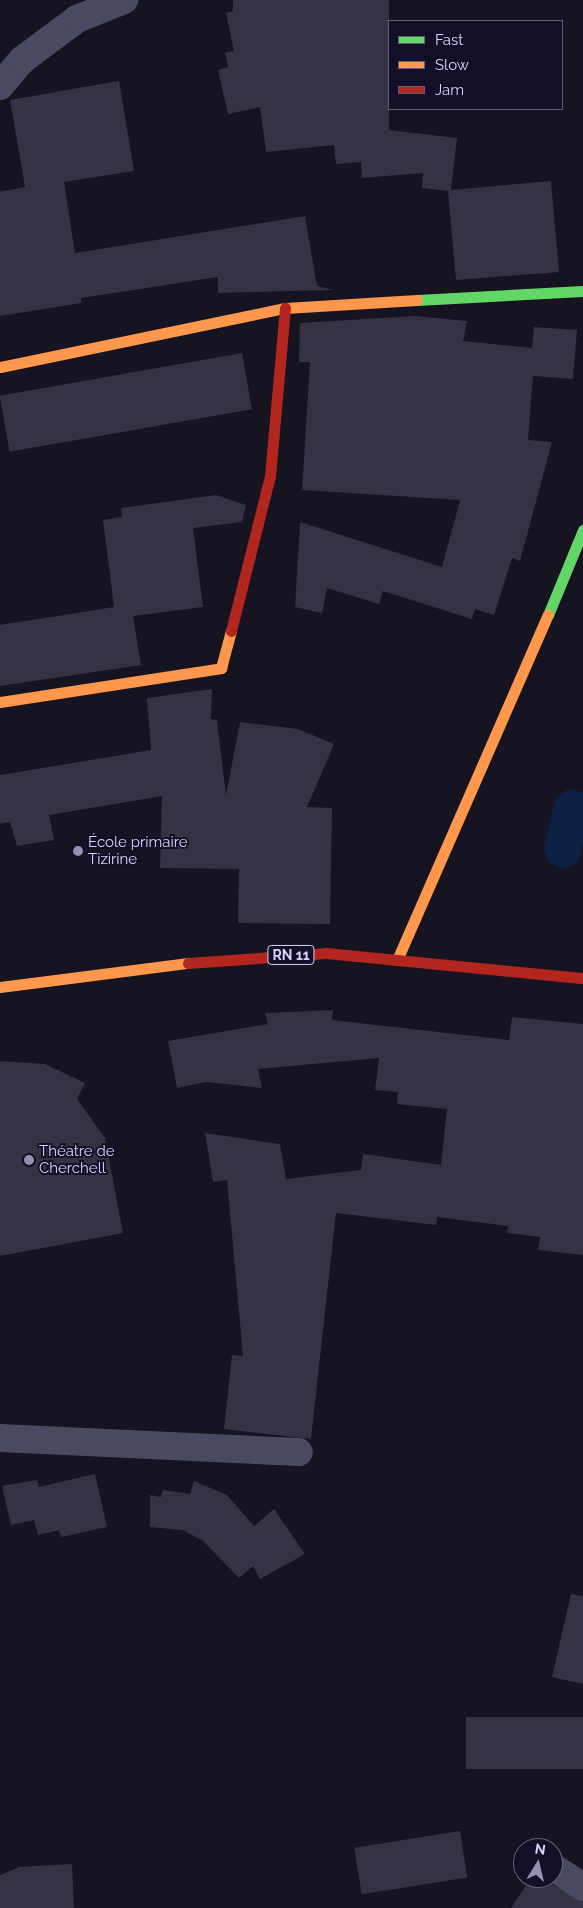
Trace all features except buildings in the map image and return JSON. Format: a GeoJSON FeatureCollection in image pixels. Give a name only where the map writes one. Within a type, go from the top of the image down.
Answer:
{"type":"FeatureCollection","features":[{"type":"Feature","properties":{"kind":"street"},"geometry":{"type":"LineString","coordinates":[[0,86],[22,60],[77,19],[124,0]]}},
{"type":"Feature","properties":{"kind":"street"},"geometry":{"type":"LineString","coordinates":[[0,367],[285,308],[583,291]]}},
{"type":"Feature","properties":{"kind":"street"},"geometry":{"type":"LineString","coordinates":[[0,702],[221,668],[270,476],[285,308]]}},
{"type":"Feature","properties":{"kind":"street"},"geometry":{"type":"LineString","coordinates":[[397,960],[473,794],[583,530]]}},
{"type":"Feature","properties":{"kind":"street","name":"RN 11"},"geometry":{"type":"LineString","coordinates":[[0,987],[215,960],[326,953],[583,978]]}},
{"type":"Feature","properties":{"kind":"street"},"geometry":{"type":"LineString","coordinates":[[0,1438],[300,1452]]}},
{"type":"Feature","properties":{"kind":"street"},"geometry":{"type":"LineString","coordinates":[[563,1874],[583,1887]]}},
{"type":"Feature","properties":{"kind":"water"},"geometry":{"type":"Polygon","coordinates":[[[568,789],[583,792],[583,844],[578,862],[563,869],[548,862],[544,850],[555,799],[568,789]]]}},
{"type":"Feature","properties":{"kind":"traffic: fast"},"geometry":{"type":"LineString","coordinates":[[417,300],[583,291]]}},
{"type":"Feature","properties":{"kind":"traffic: fast"},"geometry":{"type":"LineString","coordinates":[[548,615],[583,530]]}},
{"type":"Feature","properties":{"kind":"traffic: slow"},"geometry":{"type":"LineString","coordinates":[[0,367],[285,308],[417,300]]}},
{"type":"Feature","properties":{"kind":"traffic: slow"},"geometry":{"type":"LineString","coordinates":[[397,960],[548,615]]}},
{"type":"Feature","properties":{"kind":"traffic: slow"},"geometry":{"type":"LineString","coordinates":[[0,702],[221,668],[231,631]]}},
{"type":"Feature","properties":{"kind":"traffic: slow"},"geometry":{"type":"LineString","coordinates":[[0,987],[188,963]]}},
{"type":"Feature","properties":{"kind":"traffic: jam"},"geometry":{"type":"LineString","coordinates":[[231,631],[270,476],[285,308]]}},
{"type":"Feature","properties":{"kind":"traffic: jam"},"geometry":{"type":"LineString","coordinates":[[188,963],[326,953],[583,978]]}},
{"type":"Feature","properties":{"kind":"place","name":"École primaire Tizirine"},"geometry":{"type":"Point","coordinates":[78,851]}},
{"type":"Feature","properties":{"kind":"place","name":"Théatre de Cherchell"},"geometry":{"type":"Point","coordinates":[29,1160]}}]}
